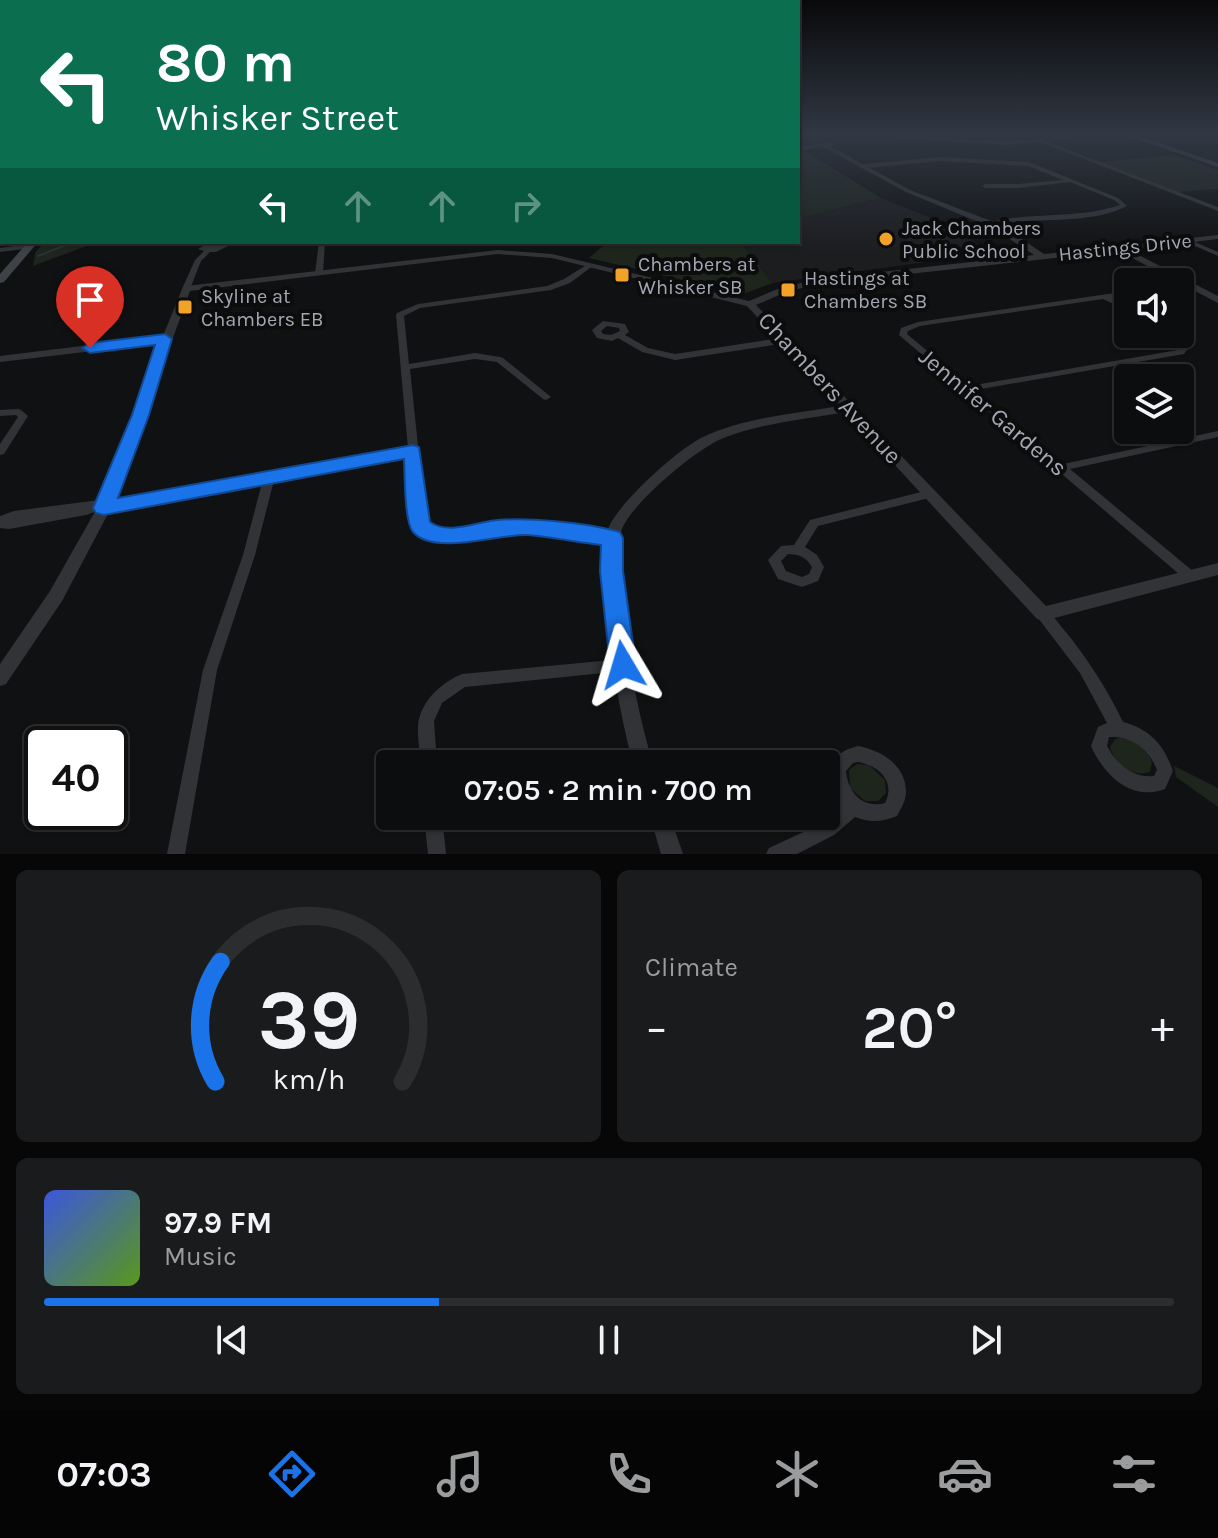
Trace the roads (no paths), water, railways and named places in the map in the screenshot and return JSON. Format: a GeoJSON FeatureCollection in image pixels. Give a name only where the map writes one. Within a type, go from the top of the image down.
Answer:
{"type":"FeatureCollection","features":[{"type":"Feature","properties":{"kind":"main road"},"geometry":{"type":"LineString","coordinates":[[0,280],[31,244]]}},
{"type":"Feature","properties":{"kind":"street"},"geometry":{"type":"LineString","coordinates":[[877,173],[908,191],[992,223],[1041,256]]}},
{"type":"Feature","properties":{"kind":"street"},"geometry":{"type":"LineString","coordinates":[[992,223],[1008,219],[1070,216],[1124,206],[1116,199],[1053,173]]}},
{"type":"Feature","properties":{"kind":"street"},"geometry":{"type":"LineString","coordinates":[[1125,173],[1218,209]]}},
{"type":"Feature","properties":{"kind":"street"},"geometry":{"type":"LineString","coordinates":[[985,186],[1070,180]]}},
{"type":"Feature","properties":{"kind":"street","name":"Hastings Drive"},"geometry":{"type":"LineString","coordinates":[[750,304],[781,288],[989,259],[1122,250],[1218,237]]}},
{"type":"Feature","properties":{"kind":"street"},"geometry":{"type":"LineString","coordinates":[[1188,241],[1218,254]]}},
{"type":"Feature","properties":{"kind":"street"},"geometry":{"type":"LineString","coordinates":[[0,250],[31,244]]}},
{"type":"Feature","properties":{"kind":"street"},"geometry":{"type":"LineString","coordinates":[[319,273],[322,244]]}},
{"type":"Feature","properties":{"kind":"street"},"geometry":{"type":"LineString","coordinates":[[498,252],[502,244]]}},
{"type":"Feature","properties":{"kind":"street"},"geometry":{"type":"LineString","coordinates":[[1122,250],[1153,268]]}},
{"type":"Feature","properties":{"kind":"street"},"geometry":{"type":"LineString","coordinates":[[0,678],[56,596],[104,506],[141,415],[165,339],[198,260],[207,252]]}},
{"type":"Feature","properties":{"kind":"street","name":"Chambers Avenue"},"geometry":{"type":"LineString","coordinates":[[186,289],[498,252],[552,256],[750,304],[1043,614],[1079,656],[1118,729]]}},
{"type":"Feature","properties":{"kind":"street"},"geometry":{"type":"LineString","coordinates":[[590,265],[567,281],[548,288],[407,310],[400,315],[420,525],[429,533],[456,536],[493,528],[527,527],[612,538]]}},
{"type":"Feature","properties":{"kind":"street"},"geometry":{"type":"LineString","coordinates":[[1194,290],[1218,300]]}},
{"type":"Feature","properties":{"kind":"street","name":"Jennifer Gardens"},"geometry":{"type":"LineString","coordinates":[[1114,295],[918,324],[904,330],[907,340],[1190,576]]}},
{"type":"Feature","properties":{"kind":"street"},"geometry":{"type":"LineString","coordinates":[[1105,297],[1114,302]]}},
{"type":"Feature","properties":{"kind":"street"},"geometry":{"type":"LineString","coordinates":[[620,336],[645,350],[675,357],[787,340]]}},
{"type":"Feature","properties":{"kind":"street"},"geometry":{"type":"LineString","coordinates":[[0,359],[165,339]]}},
{"type":"Feature","properties":{"kind":"street"},"geometry":{"type":"LineString","coordinates":[[966,389],[1181,352],[1184,348]]}},
{"type":"Feature","properties":{"kind":"street"},"geometry":{"type":"LineString","coordinates":[[405,367],[475,356],[500,360],[546,397]]}},
{"type":"Feature","properties":{"kind":"street"},"geometry":{"type":"LineString","coordinates":[[638,750],[623,665],[611,565],[612,538],[626,508],[705,441],[732,431],[850,408]]}},
{"type":"Feature","properties":{"kind":"street"},"geometry":{"type":"LineString","coordinates":[[0,413],[18,412],[23,416],[0,452]]}},
{"type":"Feature","properties":{"kind":"street"},"geometry":{"type":"LineString","coordinates":[[1060,468],[1218,434]]}},
{"type":"Feature","properties":{"kind":"street"},"geometry":{"type":"LineString","coordinates":[[0,522],[9,525],[79,513],[413,451]]}},
{"type":"Feature","properties":{"kind":"street"},"geometry":{"type":"LineString","coordinates":[[176,854],[210,670],[249,555],[269,477]]}},
{"type":"Feature","properties":{"kind":"street"},"geometry":{"type":"LineString","coordinates":[[798,549],[814,523],[929,494]]}},
{"type":"Feature","properties":{"kind":"street"},"geometry":{"type":"LineString","coordinates":[[1043,614],[1218,569]]}},
{"type":"Feature","properties":{"kind":"street"},"geometry":{"type":"LineString","coordinates":[[428,750],[426,721],[437,698],[462,681],[623,665]]}},
{"type":"Feature","properties":{"kind":"street"},"geometry":{"type":"LineString","coordinates":[[775,854],[802,844],[843,818],[854,806]]}},
{"type":"Feature","properties":{"kind":"street"},"geometry":{"type":"LineString","coordinates":[[434,830],[437,854]]}},
{"type":"Feature","properties":{"kind":"street"},"geometry":{"type":"LineString","coordinates":[[664,830],[672,854]]}},
{"type":"Feature","properties":{"kind":"waterway"},"geometry":{"type":"LineString","coordinates":[[38,256],[69,244]]}},
{"type":"Feature","properties":{"kind":"place","name":"Jack Chambers Public School"},"geometry":{"type":"Point","coordinates":[886,239]}},
{"type":"Feature","properties":{"kind":"place","name":"Chambers at Whisker SB"},"geometry":{"type":"Point","coordinates":[622,275]}},
{"type":"Feature","properties":{"kind":"place","name":"Hastings at Chambers SB"},"geometry":{"type":"Point","coordinates":[788,290]}},
{"type":"Feature","properties":{"kind":"place","name":"Skyline at Chambers EB"},"geometry":{"type":"Point","coordinates":[185,307]}}]}
